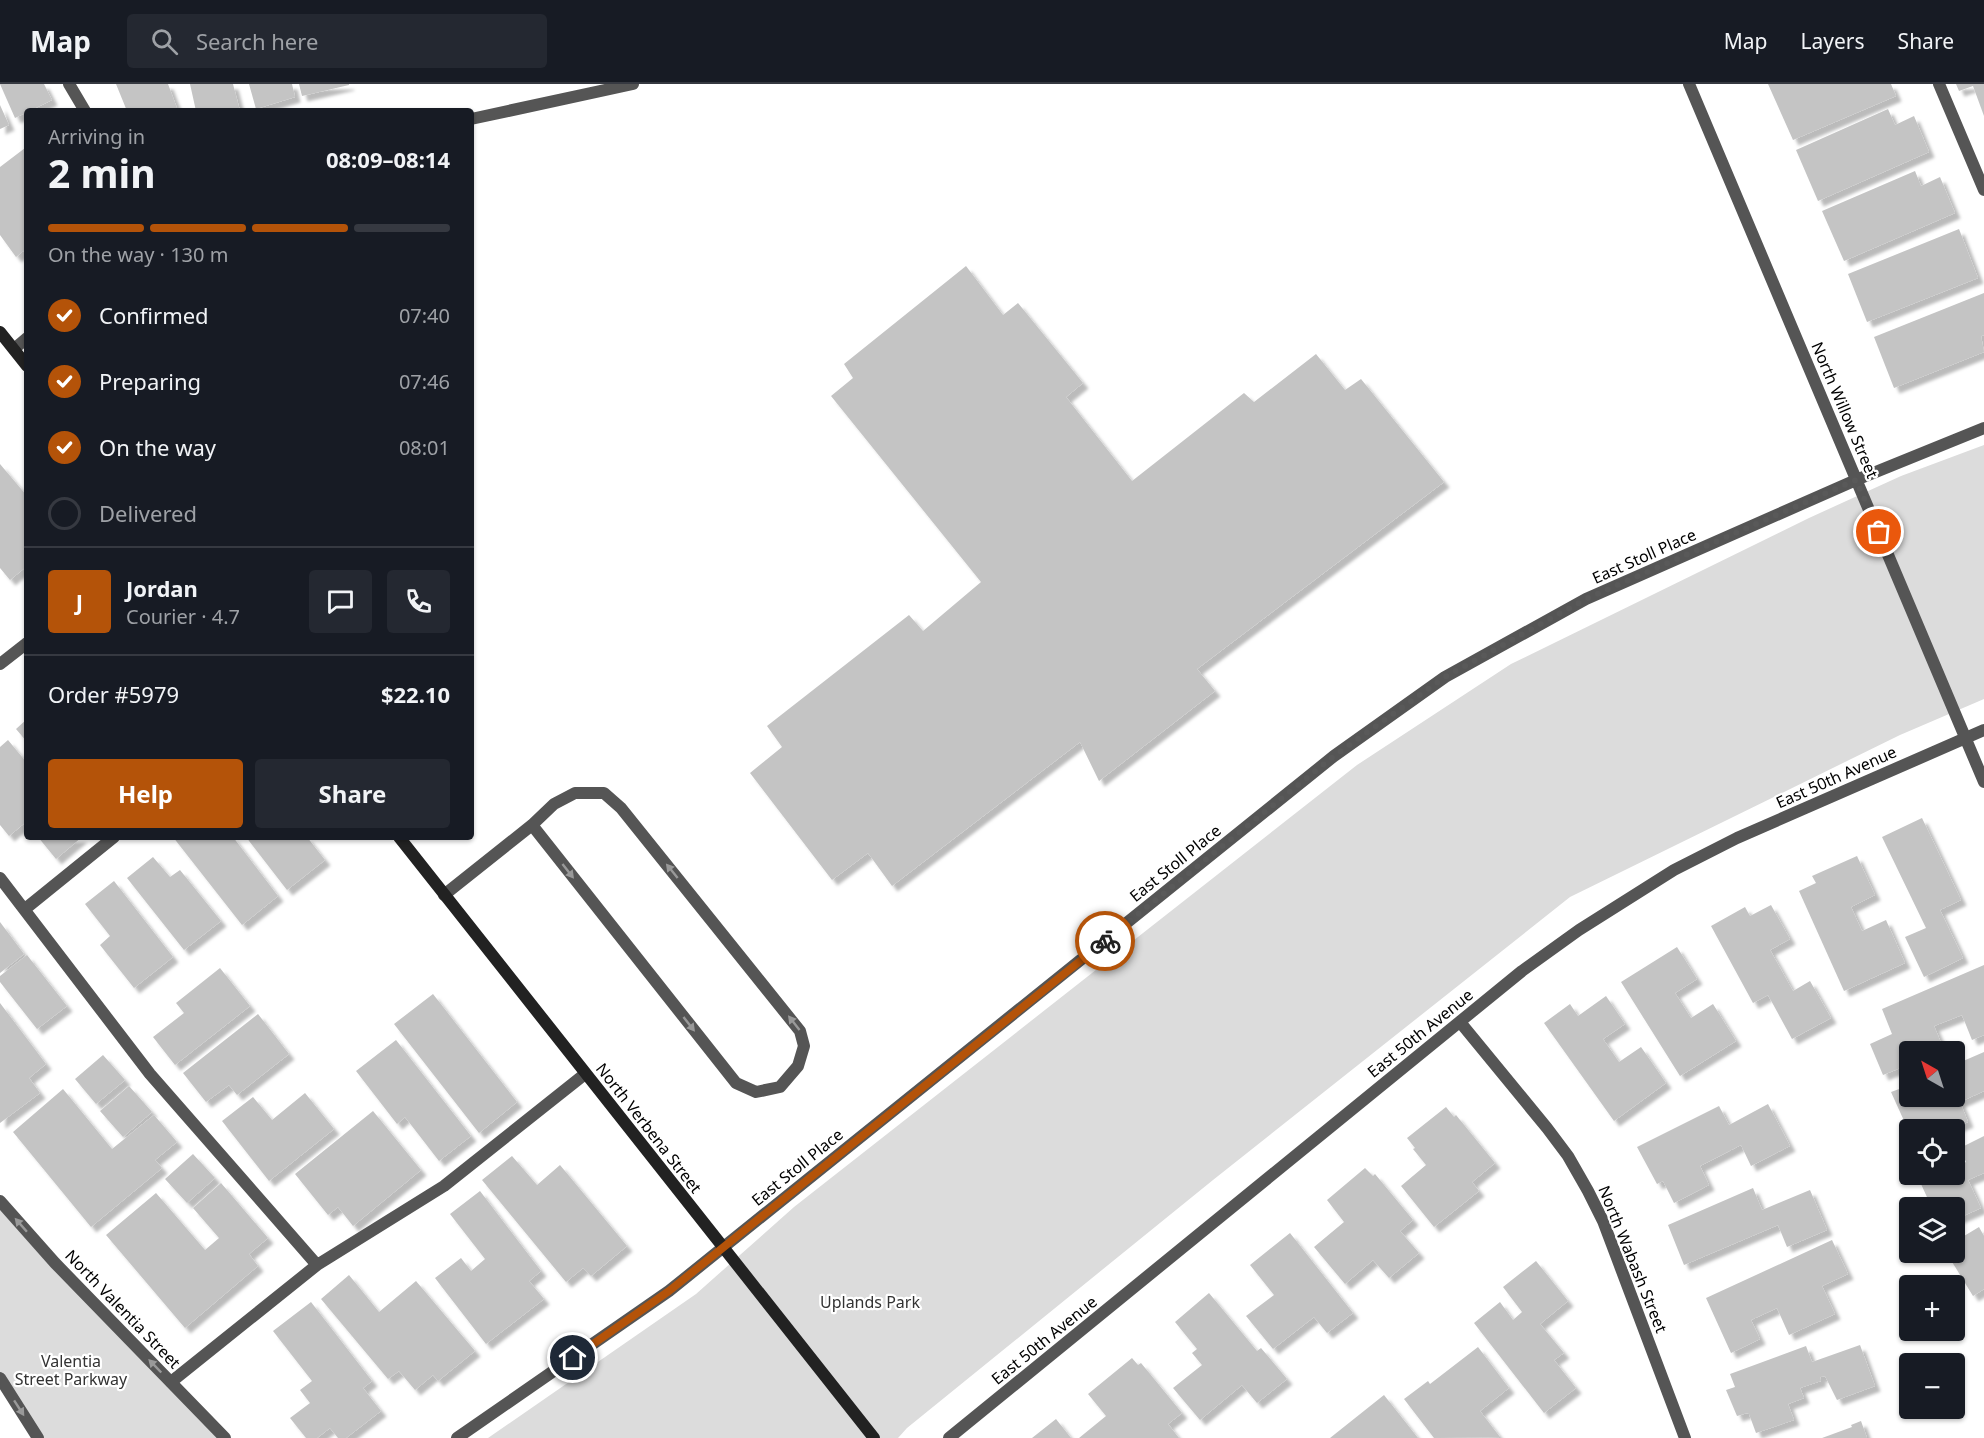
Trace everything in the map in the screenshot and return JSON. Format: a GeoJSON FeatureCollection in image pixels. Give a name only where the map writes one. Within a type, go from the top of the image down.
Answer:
{"type":"FeatureCollection","features":[{"type":"Feature","properties":{"kind":"street"},"geometry":{"type":"LineString","coordinates":[[69,84],[83,108]]}},
{"type":"Feature","properties":{"kind":"street"},"geometry":{"type":"LineString","coordinates":[[474,118],[633,84]]}},
{"type":"Feature","properties":{"kind":"street","name":"North Willow Street"},"geometry":{"type":"LineString","coordinates":[[1689,84],[1984,782]]}},
{"type":"Feature","properties":{"kind":"street"},"geometry":{"type":"LineString","coordinates":[[1939,84],[1981,170],[1984,190]]}},
{"type":"Feature","properties":{"kind":"street"},"geometry":{"type":"LineString","coordinates":[[0,332],[24,362]]}},
{"type":"Feature","properties":{"kind":"street"},"geometry":{"type":"LineString","coordinates":[[14,349],[24,341]]}},
{"type":"Feature","properties":{"kind":"street","name":"East Stoll Place"},"geometry":{"type":"LineString","coordinates":[[457,1438],[669,1291],[1325,764],[1445,677],[1586,599],[1856,480],[1984,428]]}},
{"type":"Feature","properties":{"kind":"street"},"geometry":{"type":"LineString","coordinates":[[0,664],[24,645]]}},
{"type":"Feature","properties":{"kind":"street","name":"East 50th Avenue"},"geometry":{"type":"LineString","coordinates":[[949,1438],[1522,971],[1579,930],[1674,870],[1737,838],[1984,730]]}},
{"type":"Feature","properties":{"kind":"street"},"geometry":{"type":"LineString","coordinates":[[444,895],[532,825],[554,804],[575,793],[604,793],[621,808],[800,1030],[804,1047],[798,1066],[780,1087],[756,1092],[736,1083],[532,825]]}},
{"type":"Feature","properties":{"kind":"street"},"geometry":{"type":"LineString","coordinates":[[25,909],[110,840]]}},
{"type":"Feature","properties":{"kind":"street","name":"North Verbena Street"},"geometry":{"type":"LineString","coordinates":[[401,840],[874,1438]]}},
{"type":"Feature","properties":{"kind":"street"},"geometry":{"type":"LineString","coordinates":[[0,878],[150,1074],[317,1265]]}},
{"type":"Feature","properties":{"kind":"street","name":"North Wabash Street"},"geometry":{"type":"LineString","coordinates":[[1460,1022],[1547,1128],[1568,1156],[1588,1191],[1603,1221],[1685,1438]]}},
{"type":"Feature","properties":{"kind":"street"},"geometry":{"type":"LineString","coordinates":[[171,1382],[317,1265],[444,1186],[585,1074]]}},
{"type":"Feature","properties":{"kind":"street","name":"North Valentia Street"},"geometry":{"type":"LineString","coordinates":[[0,1201],[55,1263],[225,1438]]}},
{"type":"Feature","properties":{"kind":"street"},"geometry":{"type":"LineString","coordinates":[[0,1378],[38,1438]]}},
{"type":"Feature","properties":{"kind":"green space","name":"Uplands Park"},"geometry":{"type":"Polygon","coordinates":[[[1984,445],[1984,699],[1900,735],[1570,897],[1213,1180],[907,1428],[898,1438],[488,1438],[696,1294],[794,1207],[1357,765],[1511,664],[1809,518],[1901,476],[1984,445]]]}},
{"type":"Feature","properties":{"kind":"green space","name":"Valentia Street Parkway"},"geometry":{"type":"Polygon","coordinates":[[[0,1201],[225,1438],[38,1438],[0,1378],[0,1201]]]}},
{"type":"Feature","properties":{"kind":"building"},"geometry":{"type":"Polygon","coordinates":[[[0,84],[44,84],[52,100],[36,108],[24,108],[24,114],[15,118],[0,84]]]}},
{"type":"Feature","properties":{"kind":"building"},"geometry":{"type":"Polygon","coordinates":[[[116,84],[168,84],[177,108],[126,108],[116,84]]]}},
{"type":"Feature","properties":{"kind":"building"},"geometry":{"type":"Polygon","coordinates":[[[190,84],[233,84],[239,108],[195,108],[190,84]]]}},
{"type":"Feature","properties":{"kind":"building"},"geometry":{"type":"Polygon","coordinates":[[[249,84],[292,84],[295,97],[256,108],[249,84]]]}},
{"type":"Feature","properties":{"kind":"building"},"geometry":{"type":"Polygon","coordinates":[[[299,84],[349,84],[349,85],[302,96],[299,84]]]}},
{"type":"Feature","properties":{"kind":"building"},"geometry":{"type":"Polygon","coordinates":[[[1768,84],[1891,84],[1896,96],[1793,140],[1768,84]]]}},
{"type":"Feature","properties":{"kind":"building"},"geometry":{"type":"Polygon","coordinates":[[[1956,84],[1984,84],[1984,116],[1973,86],[1959,91],[1956,84]]]}},
{"type":"Feature","properties":{"kind":"building"},"geometry":{"type":"Polygon","coordinates":[[[0,105],[9,125],[0,129],[0,105]]]}},
{"type":"Feature","properties":{"kind":"building"},"geometry":{"type":"Polygon","coordinates":[[[1888,109],[1895,125],[1914,116],[1929,152],[1818,201],[1796,150],[1888,109]]]}},
{"type":"Feature","properties":{"kind":"building"},"geometry":{"type":"Polygon","coordinates":[[[24,149],[24,250],[16,257],[0,235],[0,167],[24,149]]]}},
{"type":"Feature","properties":{"kind":"building"},"geometry":{"type":"Polygon","coordinates":[[[1915,171],[1921,186],[1940,177],[1955,213],[1844,261],[1822,211],[1915,171]]]}},
{"type":"Feature","properties":{"kind":"building"},"geometry":{"type":"Polygon","coordinates":[[[1959,229],[1978,278],[1867,322],[1848,274],[1959,229]]]}},
{"type":"Feature","properties":{"kind":"building"},"geometry":{"type":"Polygon","coordinates":[[[966,266],[1003,315],[1018,303],[1083,383],[1066,397],[1132,481],[1244,393],[1254,402],[1316,354],[1345,390],[1361,379],[1444,482],[1197,669],[1215,691],[1099,781],[1080,742],[892,886],[868,853],[832,880],[750,773],[782,747],[767,726],[909,615],[923,631],[981,582],[831,396],[853,378],[844,364],[966,266]]]}},
{"type":"Feature","properties":{"kind":"building"},"geometry":{"type":"Polygon","coordinates":[[[1984,293],[1984,335],[1981,336],[1984,352],[1894,388],[1874,337],[1984,293]]]}},
{"type":"Feature","properties":{"kind":"building"},"geometry":{"type":"Polygon","coordinates":[[[0,464],[24,492],[24,568],[10,580],[0,568],[0,464]]]}},
{"type":"Feature","properties":{"kind":"building"},"geometry":{"type":"Polygon","coordinates":[[[24,722],[24,738],[16,729],[24,722]]]}},
{"type":"Feature","properties":{"kind":"building"},"geometry":{"type":"Polygon","coordinates":[[[8,740],[24,759],[24,824],[9,836],[0,825],[0,747],[8,740]]]}},
{"type":"Feature","properties":{"kind":"building"},"geometry":{"type":"Polygon","coordinates":[[[1922,818],[1961,900],[1940,910],[1963,958],[1924,977],[1905,937],[1926,928],[1882,837],[1922,818]]]}},
{"type":"Feature","properties":{"kind":"building"},"geometry":{"type":"Polygon","coordinates":[[[40,840],[78,840],[56,859],[40,840]]]}},
{"type":"Feature","properties":{"kind":"building"},"geometry":{"type":"Polygon","coordinates":[[[175,840],[235,840],[278,896],[242,925],[175,840]]]}},
{"type":"Feature","properties":{"kind":"building"},"geometry":{"type":"Polygon","coordinates":[[[248,840],[309,840],[325,860],[287,890],[248,840]]]}},
{"type":"Feature","properties":{"kind":"building"},"geometry":{"type":"Polygon","coordinates":[[[1857,856],[1875,895],[1851,907],[1862,931],[1886,920],[1905,963],[1844,991],[1799,891],[1816,883],[1812,876],[1857,856]]]}},
{"type":"Feature","properties":{"kind":"building"},"geometry":{"type":"Polygon","coordinates":[[[153,857],[170,877],[180,870],[221,921],[184,950],[127,878],[153,857]]]}},
{"type":"Feature","properties":{"kind":"building"},"geometry":{"type":"Polygon","coordinates":[[[114,881],[173,957],[134,988],[100,945],[110,936],[85,904],[114,881]]]}},
{"type":"Feature","properties":{"kind":"building"},"geometry":{"type":"Polygon","coordinates":[[[1771,905],[1790,939],[1770,950],[1793,991],[1810,981],[1831,1018],[1792,1039],[1768,995],[1753,1003],[1711,926],[1745,907],[1750,916],[1771,905]]]}},
{"type":"Feature","properties":{"kind":"building"},"geometry":{"type":"Polygon","coordinates":[[[0,922],[24,954],[0,973],[0,922]]]}},
{"type":"Feature","properties":{"kind":"building"},"geometry":{"type":"Polygon","coordinates":[[[1677,947],[1697,979],[1675,993],[1691,1018],[1713,1004],[1736,1041],[1680,1076],[1621,982],[1677,947]]]}},
{"type":"Feature","properties":{"kind":"building"},"geometry":{"type":"Polygon","coordinates":[[[27,955],[67,1006],[37,1029],[0,982],[0,976],[27,955]]]}},
{"type":"Feature","properties":{"kind":"building"},"geometry":{"type":"Polygon","coordinates":[[[1984,965],[1984,1035],[1972,1040],[1962,1015],[1934,1026],[1940,1041],[1899,1041],[1899,1068],[1883,1075],[1870,1044],[1892,1034],[1882,1009],[1984,965]]]}},
{"type":"Feature","properties":{"kind":"building"},"geometry":{"type":"Polygon","coordinates":[[[220,968],[250,1006],[175,1065],[153,1037],[184,1013],[176,1003],[220,968]]]}},
{"type":"Feature","properties":{"kind":"building"},"geometry":{"type":"Polygon","coordinates":[[[433,994],[517,1102],[479,1133],[394,1024],[433,994]]]}},
{"type":"Feature","properties":{"kind":"building"},"geometry":{"type":"Polygon","coordinates":[[[1606,996],[1625,1024],[1603,1039],[1619,1062],[1641,1047],[1666,1083],[1614,1121],[1544,1023],[1570,1004],[1578,1016],[1606,996]]]}},
{"type":"Feature","properties":{"kind":"building"},"geometry":{"type":"Polygon","coordinates":[[[0,1003],[46,1064],[29,1078],[40,1093],[0,1123],[0,1003]]]}},
{"type":"Feature","properties":{"kind":"building"},"geometry":{"type":"Polygon","coordinates":[[[258,1014],[289,1054],[237,1095],[229,1085],[206,1102],[183,1073],[258,1014]]]}},
{"type":"Feature","properties":{"kind":"building"},"geometry":{"type":"Polygon","coordinates":[[[396,1040],[471,1136],[439,1161],[405,1117],[397,1124],[356,1071],[396,1040]]]}},
{"type":"Feature","properties":{"kind":"building"},"geometry":{"type":"Polygon","coordinates":[[[1984,1052],[1984,1091],[1965,1100],[1965,1060],[1984,1052]]]}},
{"type":"Feature","properties":{"kind":"building"},"geometry":{"type":"Polygon","coordinates":[[[103,1055],[125,1080],[96,1104],[75,1079],[103,1055]]]}},
{"type":"Feature","properties":{"kind":"building"},"geometry":{"type":"Polygon","coordinates":[[[129,1086],[152,1112],[123,1137],[100,1111],[129,1086]]]}},
{"type":"Feature","properties":{"kind":"building"},"geometry":{"type":"Polygon","coordinates":[[[63,1089],[112,1149],[154,1115],[177,1142],[155,1160],[162,1168],[91,1227],[13,1132],[63,1089]]]}},
{"type":"Feature","properties":{"kind":"building"},"geometry":{"type":"Polygon","coordinates":[[[1899,1089],[1899,1107],[1962,1107],[1968,1122],[1965,1123],[1965,1119],[1903,1119],[1891,1092],[1899,1089]]]}},
{"type":"Feature","properties":{"kind":"building"},"geometry":{"type":"Polygon","coordinates":[[[305,1093],[334,1129],[269,1181],[222,1121],[253,1097],[272,1120],[305,1093]]]}},
{"type":"Feature","properties":{"kind":"building"},"geometry":{"type":"Polygon","coordinates":[[[1768,1104],[1790,1146],[1751,1166],[1741,1145],[1700,1166],[1709,1185],[1674,1203],[1663,1181],[1657,1184],[1637,1147],[1719,1106],[1729,1125],[1768,1104]]]}},
{"type":"Feature","properties":{"kind":"building"},"geometry":{"type":"Polygon","coordinates":[[[1446,1107],[1454,1117],[1456,1115],[1495,1163],[1472,1182],[1479,1191],[1434,1227],[1401,1186],[1426,1165],[1407,1138],[1446,1107]]]}},
{"type":"Feature","properties":{"kind":"building"},"geometry":{"type":"Polygon","coordinates":[[[373,1111],[421,1170],[353,1226],[338,1207],[328,1215],[295,1174],[373,1111]]]}},
{"type":"Feature","properties":{"kind":"building"},"geometry":{"type":"Polygon","coordinates":[[[1984,1136],[1984,1173],[1968,1180],[1981,1208],[1965,1215],[1965,1197],[1927,1197],[1921,1185],[1965,1185],[1965,1146],[1984,1136]]]}},
{"type":"Feature","properties":{"kind":"building"},"geometry":{"type":"Polygon","coordinates":[[[193,1154],[215,1178],[187,1203],[165,1179],[193,1154]]]}},
{"type":"Feature","properties":{"kind":"building"},"geometry":{"type":"Polygon","coordinates":[[[512,1156],[537,1185],[560,1165],[627,1246],[591,1276],[583,1268],[566,1282],[482,1180],[512,1156]]]}},
{"type":"Feature","properties":{"kind":"building"},"geometry":{"type":"Polygon","coordinates":[[[1365,1168],[1373,1176],[1375,1174],[1413,1220],[1400,1231],[1419,1253],[1389,1278],[1373,1260],[1345,1284],[1314,1247],[1344,1222],[1327,1200],[1365,1168]]]}},
{"type":"Feature","properties":{"kind":"building"},"geometry":{"type":"Polygon","coordinates":[[[221,1183],[268,1238],[249,1254],[258,1266],[185,1328],[106,1235],[156,1193],[205,1250],[219,1238],[193,1208],[221,1183]]]}},
{"type":"Feature","properties":{"kind":"building"},"geometry":{"type":"Polygon","coordinates":[[[1753,1188],[1762,1210],[1810,1190],[1827,1230],[1787,1247],[1778,1225],[1684,1265],[1668,1225],[1753,1188]]]}},
{"type":"Feature","properties":{"kind":"building"},"geometry":{"type":"Polygon","coordinates":[[[480,1191],[541,1271],[529,1281],[544,1299],[486,1344],[435,1278],[461,1258],[471,1271],[485,1259],[450,1214],[480,1191]]]}},
{"type":"Feature","properties":{"kind":"building"},"geometry":{"type":"Polygon","coordinates":[[[1979,1227],[1984,1236],[1984,1289],[1973,1296],[1965,1283],[1965,1275],[1960,1275],[1953,1263],[1965,1263],[1965,1235],[1979,1227]]]}},
{"type":"Feature","properties":{"kind":"building"},"geometry":{"type":"Polygon","coordinates":[[[1290,1233],[1353,1313],[1327,1333],[1314,1317],[1273,1349],[1246,1316],[1274,1295],[1250,1265],[1290,1233]]]}},
{"type":"Feature","properties":{"kind":"building"},"geometry":{"type":"Polygon","coordinates":[[[1832,1240],[1848,1274],[1822,1286],[1835,1314],[1789,1335],[1777,1308],[1751,1320],[1760,1339],[1731,1353],[1706,1298],[1832,1240]]]}},
{"type":"Feature","properties":{"kind":"building"},"geometry":{"type":"Polygon","coordinates":[[[1536,1261],[1568,1301],[1540,1324],[1564,1353],[1554,1360],[1576,1388],[1544,1413],[1474,1323],[1500,1302],[1513,1320],[1522,1312],[1503,1287],[1536,1261]]]}},
{"type":"Feature","properties":{"kind":"building"},"geometry":{"type":"Polygon","coordinates":[[[349,1275],[379,1312],[416,1281],[475,1351],[438,1381],[433,1375],[415,1390],[399,1371],[388,1379],[321,1299],[349,1275]]]}},
{"type":"Feature","properties":{"kind":"building"},"geometry":{"type":"Polygon","coordinates":[[[1209,1293],[1257,1351],[1261,1348],[1287,1379],[1257,1403],[1242,1385],[1200,1420],[1173,1388],[1202,1365],[1192,1353],[1197,1349],[1175,1322],[1209,1293]]]}},
{"type":"Feature","properties":{"kind":"building"},"geometry":{"type":"Polygon","coordinates":[[[311,1302],[372,1381],[363,1388],[381,1411],[346,1438],[338,1438],[330,1428],[317,1438],[306,1438],[290,1418],[310,1403],[300,1390],[312,1381],[273,1331],[311,1302]]]}},
{"type":"Feature","properties":{"kind":"building"},"geometry":{"type":"Polygon","coordinates":[[[1860,1345],[1875,1386],[1837,1400],[1825,1376],[1820,1377],[1821,1381],[1800,1388],[1804,1398],[1788,1404],[1794,1420],[1756,1433],[1749,1414],[1737,1416],[1726,1390],[1735,1387],[1730,1374],[1806,1346],[1812,1362],[1860,1345]]]}},
{"type":"Feature","properties":{"kind":"building"},"geometry":{"type":"Polygon","coordinates":[[[1478,1347],[1509,1388],[1480,1411],[1500,1437],[1434,1438],[1404,1399],[1428,1381],[1430,1384],[1478,1347]]]}},
{"type":"Feature","properties":{"kind":"building"},"geometry":{"type":"Polygon","coordinates":[[[1132,1358],[1138,1365],[1141,1363],[1182,1413],[1168,1424],[1179,1438],[1079,1438],[1106,1416],[1088,1394],[1132,1358]]]}},
{"type":"Feature","properties":{"kind":"building"},"geometry":{"type":"Polygon","coordinates":[[[1384,1395],[1418,1438],[1330,1438],[1384,1395]]]}},
{"type":"Feature","properties":{"kind":"building"},"geometry":{"type":"Polygon","coordinates":[[[1056,1419],[1071,1438],[1032,1438],[1056,1419]]]}},
{"type":"Feature","properties":{"kind":"building"},"geometry":{"type":"Polygon","coordinates":[[[1861,1421],[1867,1438],[1822,1438],[1852,1427],[1851,1425],[1861,1421]]]}},
{"type":"Feature","properties":{"kind":"way so far"},"geometry":{"type":"LineString","coordinates":[[1105,941],[1334,756],[1445,677],[1586,599],[1856,480],[1879,532]]}},
{"type":"Feature","properties":{"kind":"route"},"geometry":{"type":"LineString","coordinates":[[573,1358],[669,1291],[1105,941]]}}]}
